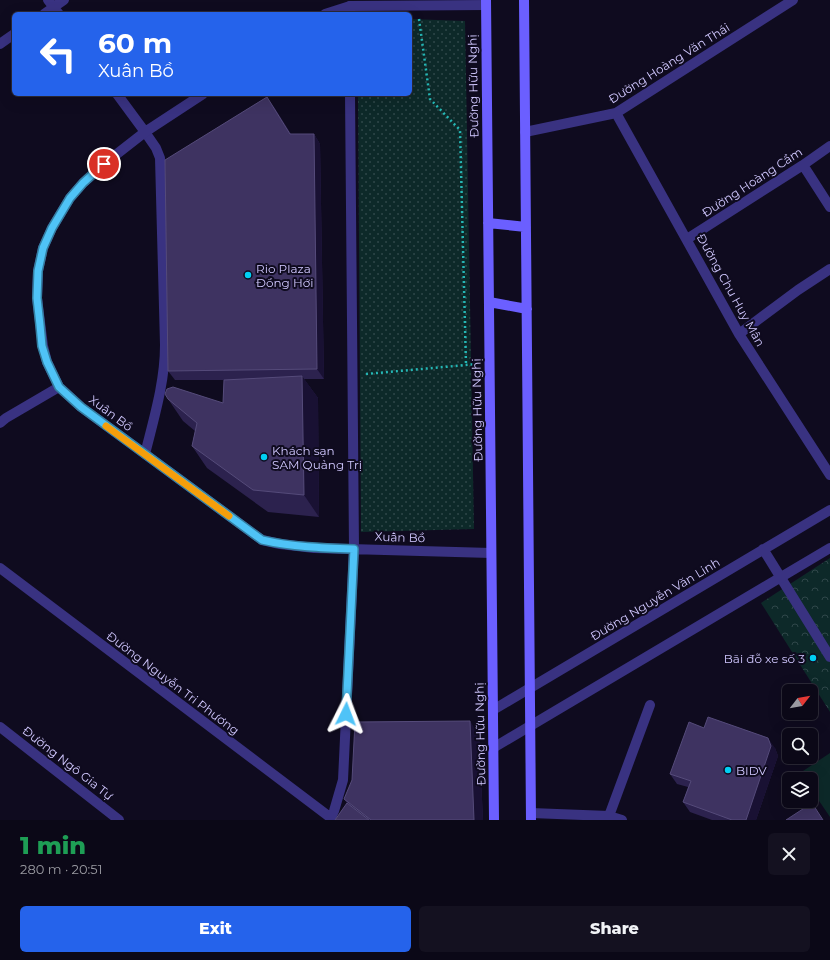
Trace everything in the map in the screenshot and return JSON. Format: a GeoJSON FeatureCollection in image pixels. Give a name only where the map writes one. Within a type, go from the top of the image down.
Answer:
{"type":"FeatureCollection","features":[{"type":"Feature","properties":{"kind":"main road"},"geometry":{"type":"LineString","coordinates":[[524,0],[531,817]]}},
{"type":"Feature","properties":{"kind":"main road","name":"Đường Hữu Nghị"},"geometry":{"type":"LineString","coordinates":[[486,2],[494,820]]}},
{"type":"Feature","properties":{"kind":"main road"},"geometry":{"type":"LineString","coordinates":[[488,223],[526,227]]}},
{"type":"Feature","properties":{"kind":"main road"},"geometry":{"type":"LineString","coordinates":[[489,302],[527,309]]}},
{"type":"Feature","properties":{"kind":"street"},"geometry":{"type":"LineString","coordinates":[[54,7],[64,0]]}},
{"type":"Feature","properties":{"kind":"street","name":"Đường Hoàng Văn Thái"},"geometry":{"type":"LineString","coordinates":[[525,132],[616,113],[793,0]]}},
{"type":"Feature","properties":{"kind":"street"},"geometry":{"type":"LineString","coordinates":[[338,12],[417,5],[486,2]]}},
{"type":"Feature","properties":{"kind":"street"},"geometry":{"type":"LineString","coordinates":[[0,44],[12,35]]}},
{"type":"Feature","properties":{"kind":"street"},"geometry":{"type":"LineString","coordinates":[[118,96],[156,148],[160,158],[165,345],[163,379],[146,454]]}},
{"type":"Feature","properties":{"kind":"street","name":"Xuân Bồ"},"geometry":{"type":"LineString","coordinates":[[200,96],[145,132],[104,164],[83,183],[70,198],[52,228],[43,248],[38,271],[37,298],[42,346],[47,362],[59,387],[81,407],[262,540],[280,544],[314,548],[491,553]]}},
{"type":"Feature","properties":{"kind":"street"},"geometry":{"type":"LineString","coordinates":[[331,819],[343,780],[354,549],[350,96]]}},
{"type":"Feature","properties":{"kind":"street","name":"Đường Chu Huy Mân"},"geometry":{"type":"LineString","coordinates":[[616,113],[740,334],[830,475]]}},
{"type":"Feature","properties":{"kind":"street","name":"Đường Hoàng Cầm"},"geometry":{"type":"LineString","coordinates":[[687,239],[803,165],[830,146]]}},
{"type":"Feature","properties":{"kind":"street"},"geometry":{"type":"LineString","coordinates":[[803,165],[830,207]]}},
{"type":"Feature","properties":{"kind":"street"},"geometry":{"type":"LineString","coordinates":[[740,334],[798,290],[830,269]]}},
{"type":"Feature","properties":{"kind":"street"},"geometry":{"type":"LineString","coordinates":[[0,423],[59,387]]}},
{"type":"Feature","properties":{"kind":"street","name":"Đường Nguyễn Văn Linh"},"geometry":{"type":"LineString","coordinates":[[493,710],[830,510]]}},
{"type":"Feature","properties":{"kind":"street"},"geometry":{"type":"LineString","coordinates":[[493,748],[830,548]]}},
{"type":"Feature","properties":{"kind":"street"},"geometry":{"type":"LineString","coordinates":[[764,549],[830,657]]}},
{"type":"Feature","properties":{"kind":"street","name":"Đường Nguyễn Tri Phương"},"geometry":{"type":"LineString","coordinates":[[0,568],[331,819]]}},
{"type":"Feature","properties":{"kind":"street"},"geometry":{"type":"LineString","coordinates":[[610,816],[650,706]]}},
{"type":"Feature","properties":{"kind":"street","name":"Đường Ngô Gia Tự"},"geometry":{"type":"LineString","coordinates":[[0,727],[119,820]]}},
{"type":"Feature","properties":{"kind":"street"},"geometry":{"type":"LineString","coordinates":[[531,817],[610,816],[622,820]]}},
{"type":"Feature","properties":{"kind":"path"},"geometry":{"type":"LineString","coordinates":[[417,5],[430,99],[460,130],[466,365]]}},
{"type":"Feature","properties":{"kind":"path"},"geometry":{"type":"LineString","coordinates":[[352,375],[489,363]]}},
{"type":"Feature","properties":{"kind":"green space"},"geometry":{"type":"Polygon","coordinates":[[[412,19],[465,21],[474,529],[361,532],[358,96],[412,96],[412,19]]]}},
{"type":"Feature","properties":{"kind":"green space","name":"Bãi đỗ xe số 3"},"geometry":{"type":"Polygon","coordinates":[[[830,558],[830,712],[818,693],[818,684],[812,684],[761,603],[830,558]]]}},
{"type":"Feature","properties":{"kind":"green space"},"geometry":{"type":"Polygon","coordinates":[[[830,753],[830,817],[818,799],[818,772],[802,772],[814,764],[818,764],[818,761],[830,753]]]}},
{"type":"Feature","properties":{"kind":"building","name":"Rio Plaza Đồng Hới"},"geometry":{"type":"Polygon","coordinates":[[[267,97],[290,134],[314,134],[317,369],[168,371],[165,160],[267,97]]]}},
{"type":"Feature","properties":{"kind":"building","name":"Khách sạn SAM Quảng Trị"},"geometry":{"type":"Polygon","coordinates":[[[302,376],[304,495],[253,490],[192,446],[197,423],[168,399],[165,394],[167,389],[173,387],[223,403],[224,380],[302,376]]]}},
{"type":"Feature","properties":{"kind":"building","name":"BIDV"},"geometry":{"type":"Polygon","coordinates":[[[708,717],[768,738],[771,746],[746,820],[732,820],[683,802],[691,781],[670,774],[689,722],[704,728],[708,717]]]}},
{"type":"Feature","properties":{"kind":"building"},"geometry":{"type":"Polygon","coordinates":[[[470,721],[474,820],[371,820],[344,799],[352,780],[355,722],[470,721]]]}},
{"type":"Feature","properties":{"kind":"building"},"geometry":{"type":"Polygon","coordinates":[[[347,803],[369,820],[335,820],[347,803]]]}},
{"type":"Feature","properties":{"kind":"building"},"geometry":{"type":"Polygon","coordinates":[[[804,808],[815,808],[823,820],[786,820],[804,808]]]}},
{"type":"Feature","properties":{"kind":"slow traffic"},"geometry":{"type":"LineString","coordinates":[[106,426],[229,516]]}},
{"type":"Feature","properties":{"kind":"place","name":"Rio Plaza Đồng Hới"},"geometry":{"type":"Point","coordinates":[248,275]}},
{"type":"Feature","properties":{"kind":"place","name":"Khách sạn SAM Quảng Trị"},"geometry":{"type":"Point","coordinates":[264,457]}},
{"type":"Feature","properties":{"kind":"place","name":"Bãi đỗ xe số 3"},"geometry":{"type":"Point","coordinates":[813,658]}},
{"type":"Feature","properties":{"kind":"place","name":"BIDV"},"geometry":{"type":"Point","coordinates":[728,770]}},
{"type":"Feature","properties":{"kind":"route"},"geometry":{"type":"LineString","coordinates":[[104,164],[83,183],[70,198],[52,228],[43,248],[38,271],[37,298],[42,346],[47,362],[59,387],[81,407],[262,540],[280,544],[314,548],[354,549],[346,714]]}}]}
